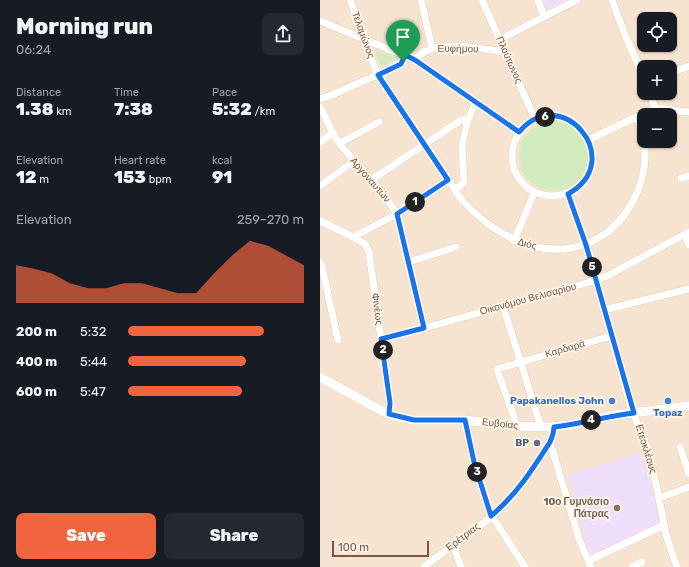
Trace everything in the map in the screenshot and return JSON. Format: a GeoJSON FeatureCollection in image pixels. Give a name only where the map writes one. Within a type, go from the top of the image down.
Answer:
{"type":"FeatureCollection","features":[{"type":"Feature","properties":{"kind":"main road","name":"Ευβοίας"},"geometry":{"type":"LineString","coordinates":[[320,377],[389,414],[414,420],[465,420],[517,426],[554,427],[610,416],[689,406]]}},
{"type":"Feature","properties":{"kind":"street","name":"Τελαμώνος"},"geometry":{"type":"LineString","coordinates":[[350,0],[378,75],[455,190]]}},
{"type":"Feature","properties":{"kind":"street"},"geometry":{"type":"LineString","coordinates":[[421,0],[432,48]]}},
{"type":"Feature","properties":{"kind":"street","name":"Πλούτωνος"},"geometry":{"type":"LineString","coordinates":[[482,0],[536,119]]}},
{"type":"Feature","properties":{"kind":"street"},"geometry":{"type":"LineString","coordinates":[[538,0],[544,17]]}},
{"type":"Feature","properties":{"kind":"street"},"geometry":{"type":"LineString","coordinates":[[500,40],[577,0]]}},
{"type":"Feature","properties":{"kind":"street"},"geometry":{"type":"LineString","coordinates":[[612,0],[621,26],[637,62]]}},
{"type":"Feature","properties":{"kind":"street"},"geometry":{"type":"LineString","coordinates":[[320,21],[415,60],[519,132]]}},
{"type":"Feature","properties":{"kind":"street","name":"Ευφήμου"},"geometry":{"type":"LineString","coordinates":[[415,60],[421,53],[432,48],[443,46],[505,52]]}},
{"type":"Feature","properties":{"kind":"street"},"geometry":{"type":"LineString","coordinates":[[320,99],[401,64],[405,55]]}},
{"type":"Feature","properties":{"kind":"street"},"geometry":{"type":"LineString","coordinates":[[677,70],[689,66]]}},
{"type":"Feature","properties":{"kind":"street"},"geometry":{"type":"LineString","coordinates":[[652,100],[655,108]]}},
{"type":"Feature","properties":{"kind":"street"},"geometry":{"type":"LineString","coordinates":[[455,190],[464,182],[462,146],[468,119],[476,101]]}},
{"type":"Feature","properties":{"kind":"street","name":"Αργοναυτών"},"geometry":{"type":"LineString","coordinates":[[320,107],[333,133],[340,143],[397,214],[424,328]]}},
{"type":"Feature","properties":{"kind":"street"},"geometry":{"type":"LineString","coordinates":[[677,111],[689,112]]}},
{"type":"Feature","properties":{"kind":"street"},"geometry":{"type":"LineString","coordinates":[[550,116],[564,118],[579,126],[588,140],[592,154],[590,169],[583,182],[568,194],[551,197],[534,193],[522,183],[514,170],[512,162],[512,146],[519,132],[526,125],[536,119],[550,116]]}},
{"type":"Feature","properties":{"kind":"street"},"geometry":{"type":"LineString","coordinates":[[588,140],[637,117]]}},
{"type":"Feature","properties":{"kind":"street"},"geometry":{"type":"LineString","coordinates":[[371,180],[461,120],[468,119]]}},
{"type":"Feature","properties":{"kind":"street"},"geometry":{"type":"LineString","coordinates":[[340,143],[379,122]]}},
{"type":"Feature","properties":{"kind":"street"},"geometry":{"type":"LineString","coordinates":[[320,142],[333,133]]}},
{"type":"Feature","properties":{"kind":"street","name":"Διός"},"geometry":{"type":"LineString","coordinates":[[455,190],[463,202],[500,232],[514,241],[529,246],[551,249],[568,249],[586,245],[596,240],[611,229],[630,207],[638,191],[642,177],[645,160],[644,148]]}},
{"type":"Feature","properties":{"kind":"street"},"geometry":{"type":"LineString","coordinates":[[320,186],[354,161]]}},
{"type":"Feature","properties":{"kind":"street"},"geometry":{"type":"LineString","coordinates":[[681,178],[689,176]]}},
{"type":"Feature","properties":{"kind":"street"},"geometry":{"type":"LineString","coordinates":[[353,237],[397,214],[448,180]]}},
{"type":"Feature","properties":{"kind":"street"},"geometry":{"type":"LineString","coordinates":[[514,241],[534,193]]}},
{"type":"Feature","properties":{"kind":"street","name":"Ετεοκλέους"},"geometry":{"type":"LineString","coordinates":[[568,194],[586,245],[634,413],[646,442],[669,547],[677,567]]}},
{"type":"Feature","properties":{"kind":"street","name":"Φινέως"},"geometry":{"type":"LineString","coordinates":[[320,221],[363,242],[369,252],[390,403],[389,414]]}},
{"type":"Feature","properties":{"kind":"street"},"geometry":{"type":"LineString","coordinates":[[687,233],[689,244]]}},
{"type":"Feature","properties":{"kind":"street","name":"Οικονόμου Βελισαρίου"},"geometry":{"type":"LineString","coordinates":[[381,339],[596,280],[687,233]]}},
{"type":"Feature","properties":{"kind":"street"},"geometry":{"type":"LineString","coordinates":[[409,262],[456,247]]}},
{"type":"Feature","properties":{"kind":"street"},"geometry":{"type":"LineString","coordinates":[[320,262],[338,340]]}},
{"type":"Feature","properties":{"kind":"street"},"geometry":{"type":"LineString","coordinates":[[604,310],[689,289]]}},
{"type":"Feature","properties":{"kind":"street"},"geometry":{"type":"LineString","coordinates":[[503,306],[541,427]]}},
{"type":"Feature","properties":{"kind":"street","name":"Καρδαρά"},"geometry":{"type":"LineString","coordinates":[[517,426],[497,369],[611,336]]}},
{"type":"Feature","properties":{"kind":"street"},"geometry":{"type":"LineString","coordinates":[[465,420],[474,462],[491,516],[524,567]]}},
{"type":"Feature","properties":{"kind":"street","name":"Ερέτριας"},"geometry":{"type":"LineString","coordinates":[[424,567],[491,516],[521,486],[550,442],[554,427]]}},
{"type":"Feature","properties":{"kind":"street"},"geometry":{"type":"LineString","coordinates":[[550,442],[572,517],[590,564],[664,524]]}},
{"type":"Feature","properties":{"kind":"street"},"geometry":{"type":"LineString","coordinates":[[680,447],[689,474]]}},
{"type":"Feature","properties":{"kind":"street"},"geometry":{"type":"LineString","coordinates":[[659,498],[689,487]]}},
{"type":"Feature","properties":{"kind":"street"},"geometry":{"type":"LineString","coordinates":[[453,545],[461,567]]}},
{"type":"Feature","properties":{"kind":"street"},"geometry":{"type":"LineString","coordinates":[[632,567],[642,562]]}},
{"type":"Feature","properties":{"kind":"shaded area"},"geometry":{"type":"Polygon","coordinates":[[[320,0],[689,0],[689,567],[320,567],[320,0]]]}},
{"type":"Feature","properties":{"kind":"shaded area"},"geometry":{"type":"Polygon","coordinates":[[[543,0],[569,0],[547,11],[543,0]]]}},
{"type":"Feature","properties":{"kind":"shaded area","name":"10ο Γυμνάσιο Πάτρας"},"geometry":{"type":"Polygon","coordinates":[[[639,453],[641,454],[649,478],[660,525],[591,557],[568,475],[639,453]]]}},
{"type":"Feature","properties":{"kind":"green space"},"geometry":{"type":"Polygon","coordinates":[[[374,50],[399,58],[381,67],[374,50]]]}},
{"type":"Feature","properties":{"kind":"green space"},"geometry":{"type":"Polygon","coordinates":[[[547,121],[561,121],[574,127],[583,136],[587,142],[589,156],[587,170],[579,181],[568,189],[561,191],[547,191],[540,189],[529,181],[521,170],[519,163],[519,149],[521,142],[529,131],[540,123],[547,121]]]}},
{"type":"Feature","properties":{"kind":"place","name":"Papakanellos John"},"geometry":{"type":"Point","coordinates":[612,401]}},
{"type":"Feature","properties":{"kind":"place","name":"Topaz"},"geometry":{"type":"Point","coordinates":[668,401]}},
{"type":"Feature","properties":{"kind":"place","name":"BP"},"geometry":{"type":"Point","coordinates":[537,443]}},
{"type":"Feature","properties":{"kind":"place","name":"10ο Γυμνάσιο Πάτρας"},"geometry":{"type":"Point","coordinates":[617,508]}},
{"type":"Feature","properties":{"kind":"route"},"geometry":{"type":"LineString","coordinates":[[405,55],[415,60],[519,132],[522,128],[536,119],[557,116],[572,121],[579,126],[591,147],[592,161],[590,169],[583,182],[568,194],[586,245],[631,408],[634,413],[554,427],[550,442],[521,486],[491,516],[474,462],[465,420],[414,420],[389,414],[390,403],[381,339],[424,328],[397,214],[448,180],[378,75],[401,64],[403,61],[405,55]]}}]}
